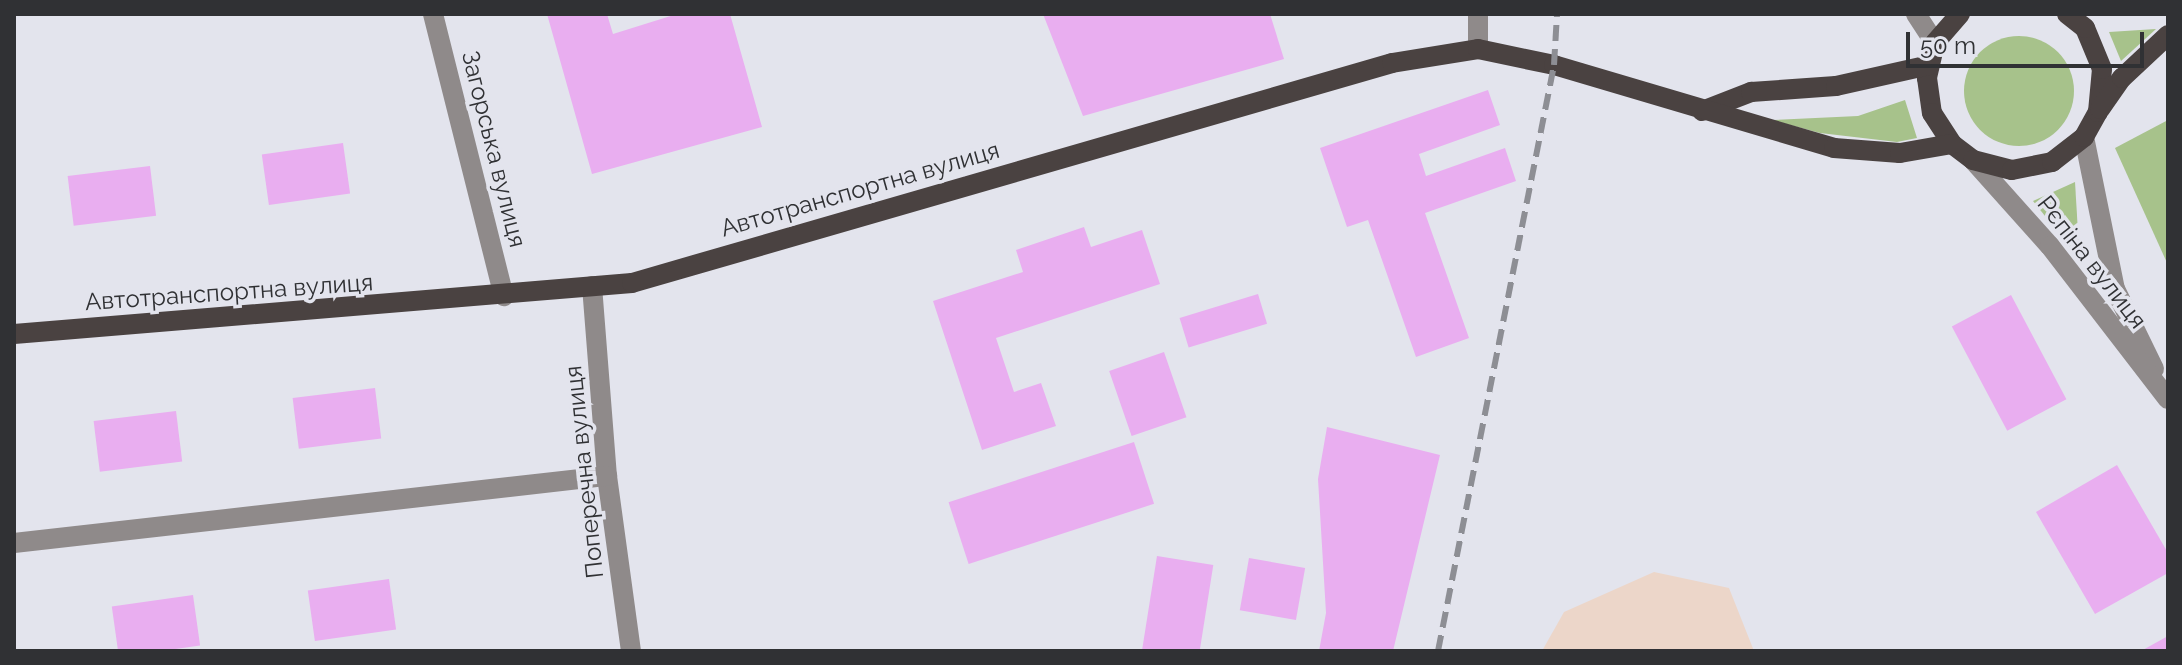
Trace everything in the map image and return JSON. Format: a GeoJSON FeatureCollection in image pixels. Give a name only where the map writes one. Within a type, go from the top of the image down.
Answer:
{"type":"FeatureCollection","features":[{"type":"Feature","properties":{"kind":"main road"},"geometry":{"type":"LineString","coordinates":[[1960,14],[1935,43],[1930,65],[1932,113],[1952,144],[1973,160],[2012,170],[2052,162],[2084,137],[2122,78],[2168,35]]}},
{"type":"Feature","properties":{"kind":"main road"},"geometry":{"type":"LineString","coordinates":[[2067,14],[2085,28],[2102,69],[2098,112]]}},
{"type":"Feature","properties":{"kind":"main road","name":"Автотранспортна вулиця"},"geometry":{"type":"LineString","coordinates":[[14,334],[504,296],[632,283],[1392,63],[1478,49],[1554,65],[1702,111],[1749,119],[1834,148],[1900,153],[1952,144]]}},
{"type":"Feature","properties":{"kind":"main road"},"geometry":{"type":"LineString","coordinates":[[1702,111],[1751,92],[1836,86],[1930,65]]}},
{"type":"Feature","properties":{"kind":"street","name":"Загорська вулиця"},"geometry":{"type":"LineString","coordinates":[[433,14],[504,296]]}},
{"type":"Feature","properties":{"kind":"street"},"geometry":{"type":"LineString","coordinates":[[1478,14],[1478,49]]}},
{"type":"Feature","properties":{"kind":"street"},"geometry":{"type":"LineString","coordinates":[[1916,14],[1935,43]]}},
{"type":"Feature","properties":{"kind":"street"},"geometry":{"type":"LineString","coordinates":[[2084,137],[2115,289],[2168,398]]}},
{"type":"Feature","properties":{"kind":"street","name":"Рєпіна вулиця"},"geometry":{"type":"LineString","coordinates":[[1973,160],[2050,246],[2168,398]]}},
{"type":"Feature","properties":{"kind":"street","name":"Поперечна вулиця"},"geometry":{"type":"LineString","coordinates":[[592,286],[607,476],[631,651]]}},
{"type":"Feature","properties":{"kind":"street"},"geometry":{"type":"LineString","coordinates":[[14,543],[607,476]]}},
{"type":"Feature","properties":{"kind":"shaded area"},"geometry":{"type":"Polygon","coordinates":[[[1654,572],[1729,588],[1754,651],[1542,651],[1564,612],[1654,572]]]}},
{"type":"Feature","properties":{"kind":"green space"},"geometry":{"type":"Polygon","coordinates":[[[2156,29],[2121,61],[2109,32],[2156,29]]]}},
{"type":"Feature","properties":{"kind":"green space"},"geometry":{"type":"Polygon","coordinates":[[[2019,36],[2040,40],[2058,52],[2070,70],[2074,91],[2070,112],[2058,130],[2040,142],[2019,146],[1998,142],[1980,130],[1968,112],[1964,91],[1968,70],[1980,52],[1998,40],[2019,36]]]}},
{"type":"Feature","properties":{"kind":"green space"},"geometry":{"type":"Polygon","coordinates":[[[1905,100],[1917,138],[1897,142],[1820,133],[1772,120],[1858,116],[1905,100]]]}},
{"type":"Feature","properties":{"kind":"green space"},"geometry":{"type":"Polygon","coordinates":[[[2168,120],[2168,265],[2115,148],[2168,120]]]}},
{"type":"Feature","properties":{"kind":"green space"},"geometry":{"type":"Polygon","coordinates":[[[2075,182],[2079,249],[2073,251],[2033,201],[2075,182]]]}},
{"type":"Feature","properties":{"kind":"building"},"geometry":{"type":"Polygon","coordinates":[[[547,14],[607,14],[613,34],[677,14],[730,14],[762,127],[592,174],[547,14]]]}},
{"type":"Feature","properties":{"kind":"building"},"geometry":{"type":"Polygon","coordinates":[[[1043,14],[1270,14],[1284,59],[1083,116],[1043,14]]]}},
{"type":"Feature","properties":{"kind":"building"},"geometry":{"type":"Polygon","coordinates":[[[1488,90],[1500,125],[1419,154],[1426,176],[1505,148],[1516,181],[1425,213],[1469,338],[1416,357],[1368,220],[1347,227],[1320,148],[1488,90]]]}},
{"type":"Feature","properties":{"kind":"building"},"geometry":{"type":"Polygon","coordinates":[[[343,143],[350,194],[269,205],[262,154],[343,143]]]}},
{"type":"Feature","properties":{"kind":"building"},"geometry":{"type":"Polygon","coordinates":[[[150,166],[156,216],[74,226],[68,176],[150,166]]]}},
{"type":"Feature","properties":{"kind":"building"},"geometry":{"type":"Polygon","coordinates":[[[1084,227],[1091,247],[1142,230],[1160,284],[996,338],[1014,392],[1041,383],[1056,426],[982,450],[933,301],[1023,272],[1016,250],[1084,227]]]}},
{"type":"Feature","properties":{"kind":"building"},"geometry":{"type":"Polygon","coordinates":[[[1258,294],[1267,324],[1189,348],[1180,318],[1258,294]]]}},
{"type":"Feature","properties":{"kind":"building"},"geometry":{"type":"Polygon","coordinates":[[[2011,295],[2066,399],[2007,431],[1952,326],[2011,295]]]}},
{"type":"Feature","properties":{"kind":"building"},"geometry":{"type":"Polygon","coordinates":[[[1164,352],[1186,417],[1132,436],[1109,371],[1164,352]]]}},
{"type":"Feature","properties":{"kind":"building"},"geometry":{"type":"Polygon","coordinates":[[[375,388],[381,439],[299,449],[293,398],[375,388]]]}},
{"type":"Feature","properties":{"kind":"building"},"geometry":{"type":"Polygon","coordinates":[[[176,411],[182,462],[100,472],[94,421],[176,411]]]}},
{"type":"Feature","properties":{"kind":"building"},"geometry":{"type":"Polygon","coordinates":[[[1327,427],[1440,455],[1393,651],[1319,651],[1326,613],[1318,479],[1327,427]]]}},
{"type":"Feature","properties":{"kind":"building"},"geometry":{"type":"Polygon","coordinates":[[[1134,442],[1154,504],[969,564],[949,502],[1134,442]]]}},
{"type":"Feature","properties":{"kind":"building"},"geometry":{"type":"Polygon","coordinates":[[[2117,465],[2168,553],[2168,573],[2095,614],[2036,512],[2117,465]]]}},
{"type":"Feature","properties":{"kind":"building"},"geometry":{"type":"Polygon","coordinates":[[[1157,556],[1213,565],[1200,651],[1142,651],[1157,556]]]}},
{"type":"Feature","properties":{"kind":"building"},"geometry":{"type":"Polygon","coordinates":[[[1249,558],[1305,568],[1296,620],[1240,610],[1249,558]]]}},
{"type":"Feature","properties":{"kind":"building"},"geometry":{"type":"Polygon","coordinates":[[[389,579],[396,630],[315,641],[308,590],[389,579]]]}},
{"type":"Feature","properties":{"kind":"building"},"geometry":{"type":"Polygon","coordinates":[[[193,595],[200,646],[161,651],[118,651],[112,606],[193,595]]]}},
{"type":"Feature","properties":{"kind":"building"},"geometry":{"type":"Polygon","coordinates":[[[2168,636],[2168,651],[2141,651],[2168,636]]]}},
{"type":"Feature","properties":{"kind":"railway"},"geometry":{"type":"LineString","coordinates":[[1438,651],[1554,65],[1557,14]]}}]}
